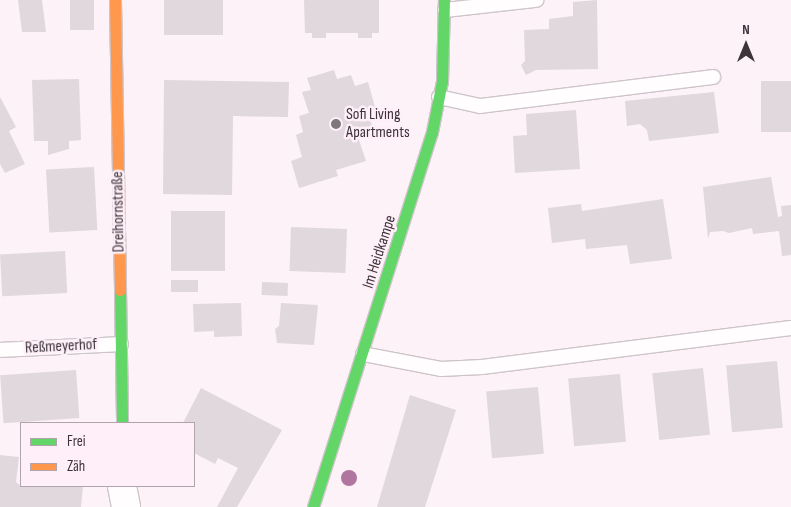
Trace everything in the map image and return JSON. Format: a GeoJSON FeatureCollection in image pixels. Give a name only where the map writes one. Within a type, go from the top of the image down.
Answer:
{"type":"FeatureCollection","features":[{"type":"Feature","properties":{"kind":"street","name":"Dreihornstraße"},"geometry":{"type":"LineString","coordinates":[[115,0],[122,422]]}},
{"type":"Feature","properties":{"kind":"street","name":"Im Heidkampe"},"geometry":{"type":"LineString","coordinates":[[313,507],[416,192],[439,97],[445,5]]}},
{"type":"Feature","properties":{"kind":"street"},"geometry":{"type":"LineString","coordinates":[[122,487],[126,507]]}},
{"type":"Feature","properties":{"kind":"lane"},"geometry":{"type":"LineString","coordinates":[[445,5],[536,0]]}},
{"type":"Feature","properties":{"kind":"lane"},"geometry":{"type":"LineString","coordinates":[[439,97],[480,106],[713,77]]}},
{"type":"Feature","properties":{"kind":"lane"},"geometry":{"type":"LineString","coordinates":[[363,354],[441,368],[482,367],[791,328]]}},
{"type":"Feature","properties":{"kind":"lane","name":"Reßmeyerhof"},"geometry":{"type":"LineString","coordinates":[[0,350],[121,344]]}},
{"type":"Feature","properties":{"kind":"building"},"geometry":{"type":"Polygon","coordinates":[[[18,0],[42,0],[46,32],[22,32],[18,0]]]}},
{"type":"Feature","properties":{"kind":"building"},"geometry":{"type":"Polygon","coordinates":[[[70,0],[94,0],[94,30],[70,30],[70,0]]]}},
{"type":"Feature","properties":{"kind":"building"},"geometry":{"type":"Polygon","coordinates":[[[164,0],[223,0],[223,35],[164,35],[164,0]]]}},
{"type":"Feature","properties":{"kind":"building"},"geometry":{"type":"Polygon","coordinates":[[[304,0],[379,0],[379,33],[372,33],[372,38],[358,38],[358,33],[326,33],[326,38],[312,38],[312,33],[305,33],[304,0]]]}},
{"type":"Feature","properties":{"kind":"building"},"geometry":{"type":"Polygon","coordinates":[[[597,0],[598,69],[536,70],[526,75],[521,65],[525,61],[524,30],[549,29],[549,19],[573,16],[573,2],[597,0]]]}},
{"type":"Feature","properties":{"kind":"building","name":"Sofi Living Apartments"},"geometry":{"type":"Polygon","coordinates":[[[334,70],[337,79],[351,75],[355,86],[368,82],[375,107],[367,109],[374,132],[358,137],[366,161],[336,170],[338,176],[299,188],[291,161],[302,157],[296,135],[303,132],[299,116],[309,113],[302,92],[311,90],[307,78],[334,70]]]}},
{"type":"Feature","properties":{"kind":"building"},"geometry":{"type":"Polygon","coordinates":[[[79,79],[81,140],[69,141],[69,149],[48,155],[48,141],[34,141],[32,80],[79,79]]]}},
{"type":"Feature","properties":{"kind":"building"},"geometry":{"type":"Polygon","coordinates":[[[164,80],[289,82],[288,117],[233,116],[232,195],[163,194],[164,80]]]}},
{"type":"Feature","properties":{"kind":"building"},"geometry":{"type":"Polygon","coordinates":[[[761,81],[791,81],[791,132],[761,132],[761,81]]]}},
{"type":"Feature","properties":{"kind":"building"},"geometry":{"type":"Polygon","coordinates":[[[714,92],[719,133],[649,141],[647,130],[640,124],[627,126],[625,101],[714,92]]]}},
{"type":"Feature","properties":{"kind":"building"},"geometry":{"type":"Polygon","coordinates":[[[0,97],[16,127],[9,131],[25,164],[5,173],[0,164],[0,97]]]}},
{"type":"Feature","properties":{"kind":"building"},"geometry":{"type":"Polygon","coordinates":[[[576,110],[580,169],[515,173],[513,136],[527,135],[526,114],[576,110]]]}},
{"type":"Feature","properties":{"kind":"building"},"geometry":{"type":"Polygon","coordinates":[[[94,167],[97,230],[49,232],[46,170],[94,167]]]}},
{"type":"Feature","properties":{"kind":"building"},"geometry":{"type":"Polygon","coordinates":[[[771,177],[778,217],[782,216],[781,206],[791,205],[791,255],[782,256],[779,231],[753,234],[752,228],[729,233],[723,231],[710,232],[708,239],[703,187],[771,177]]]}},
{"type":"Feature","properties":{"kind":"building"},"geometry":{"type":"Polygon","coordinates":[[[663,199],[672,259],[630,264],[627,245],[586,249],[585,239],[552,243],[548,208],[581,204],[582,211],[663,199]]]}},
{"type":"Feature","properties":{"kind":"building"},"geometry":{"type":"Polygon","coordinates":[[[171,211],[225,211],[225,271],[171,271],[171,211]]]}},
{"type":"Feature","properties":{"kind":"building"},"geometry":{"type":"Polygon","coordinates":[[[291,227],[347,229],[345,273],[289,271],[291,227]]]}},
{"type":"Feature","properties":{"kind":"building"},"geometry":{"type":"Polygon","coordinates":[[[65,251],[67,293],[2,296],[0,254],[65,251]]]}},
{"type":"Feature","properties":{"kind":"building"},"geometry":{"type":"Polygon","coordinates":[[[171,280],[198,280],[198,292],[171,292],[171,280]]]}},
{"type":"Feature","properties":{"kind":"building"},"geometry":{"type":"Polygon","coordinates":[[[262,282],[288,283],[288,296],[262,295],[262,282]]]}},
{"type":"Feature","properties":{"kind":"building"},"geometry":{"type":"Polygon","coordinates":[[[241,303],[242,336],[214,337],[214,331],[194,332],[193,304],[241,303]]]}},
{"type":"Feature","properties":{"kind":"building"},"geometry":{"type":"Polygon","coordinates":[[[281,303],[318,305],[314,345],[277,343],[275,329],[279,326],[281,303]]]}},
{"type":"Feature","properties":{"kind":"building"},"geometry":{"type":"Polygon","coordinates":[[[777,361],[783,428],[732,432],[726,365],[777,361]]]}},
{"type":"Feature","properties":{"kind":"building"},"geometry":{"type":"Polygon","coordinates":[[[703,368],[710,435],[659,440],[652,373],[703,368]]]}},
{"type":"Feature","properties":{"kind":"building"},"geometry":{"type":"Polygon","coordinates":[[[76,370],[79,418],[4,423],[0,375],[76,370]]]}},
{"type":"Feature","properties":{"kind":"building"},"geometry":{"type":"Polygon","coordinates":[[[620,374],[626,442],[574,446],[568,379],[620,374]]]}},
{"type":"Feature","properties":{"kind":"building"},"geometry":{"type":"Polygon","coordinates":[[[538,387],[544,454],[492,458],[486,392],[538,387]]]}},
{"type":"Feature","properties":{"kind":"building"},"geometry":{"type":"Polygon","coordinates":[[[201,388],[282,430],[237,507],[217,507],[238,468],[218,458],[215,464],[195,454],[195,422],[184,422],[201,388]]]}},
{"type":"Feature","properties":{"kind":"building"},"geometry":{"type":"Polygon","coordinates":[[[410,395],[456,410],[425,507],[377,507],[410,395]]]}},
{"type":"Feature","properties":{"kind":"building"},"geometry":{"type":"Polygon","coordinates":[[[0,455],[19,457],[16,482],[20,487],[83,487],[81,507],[0,507],[0,455]]]}},
{"type":"Feature","properties":{"kind":"traffic: fast"},"geometry":{"type":"LineString","coordinates":[[313,507],[432,132],[442,81],[444,0]]}},
{"type":"Feature","properties":{"kind":"traffic: fast"},"geometry":{"type":"LineString","coordinates":[[120,290],[122,422]]}},
{"type":"Feature","properties":{"kind":"traffic: slow"},"geometry":{"type":"LineString","coordinates":[[115,0],[120,290]]}},
{"type":"Feature","properties":{"kind":"place","name":"Sofi Living Apartments"},"geometry":{"type":"Point","coordinates":[336,124]}}]}
